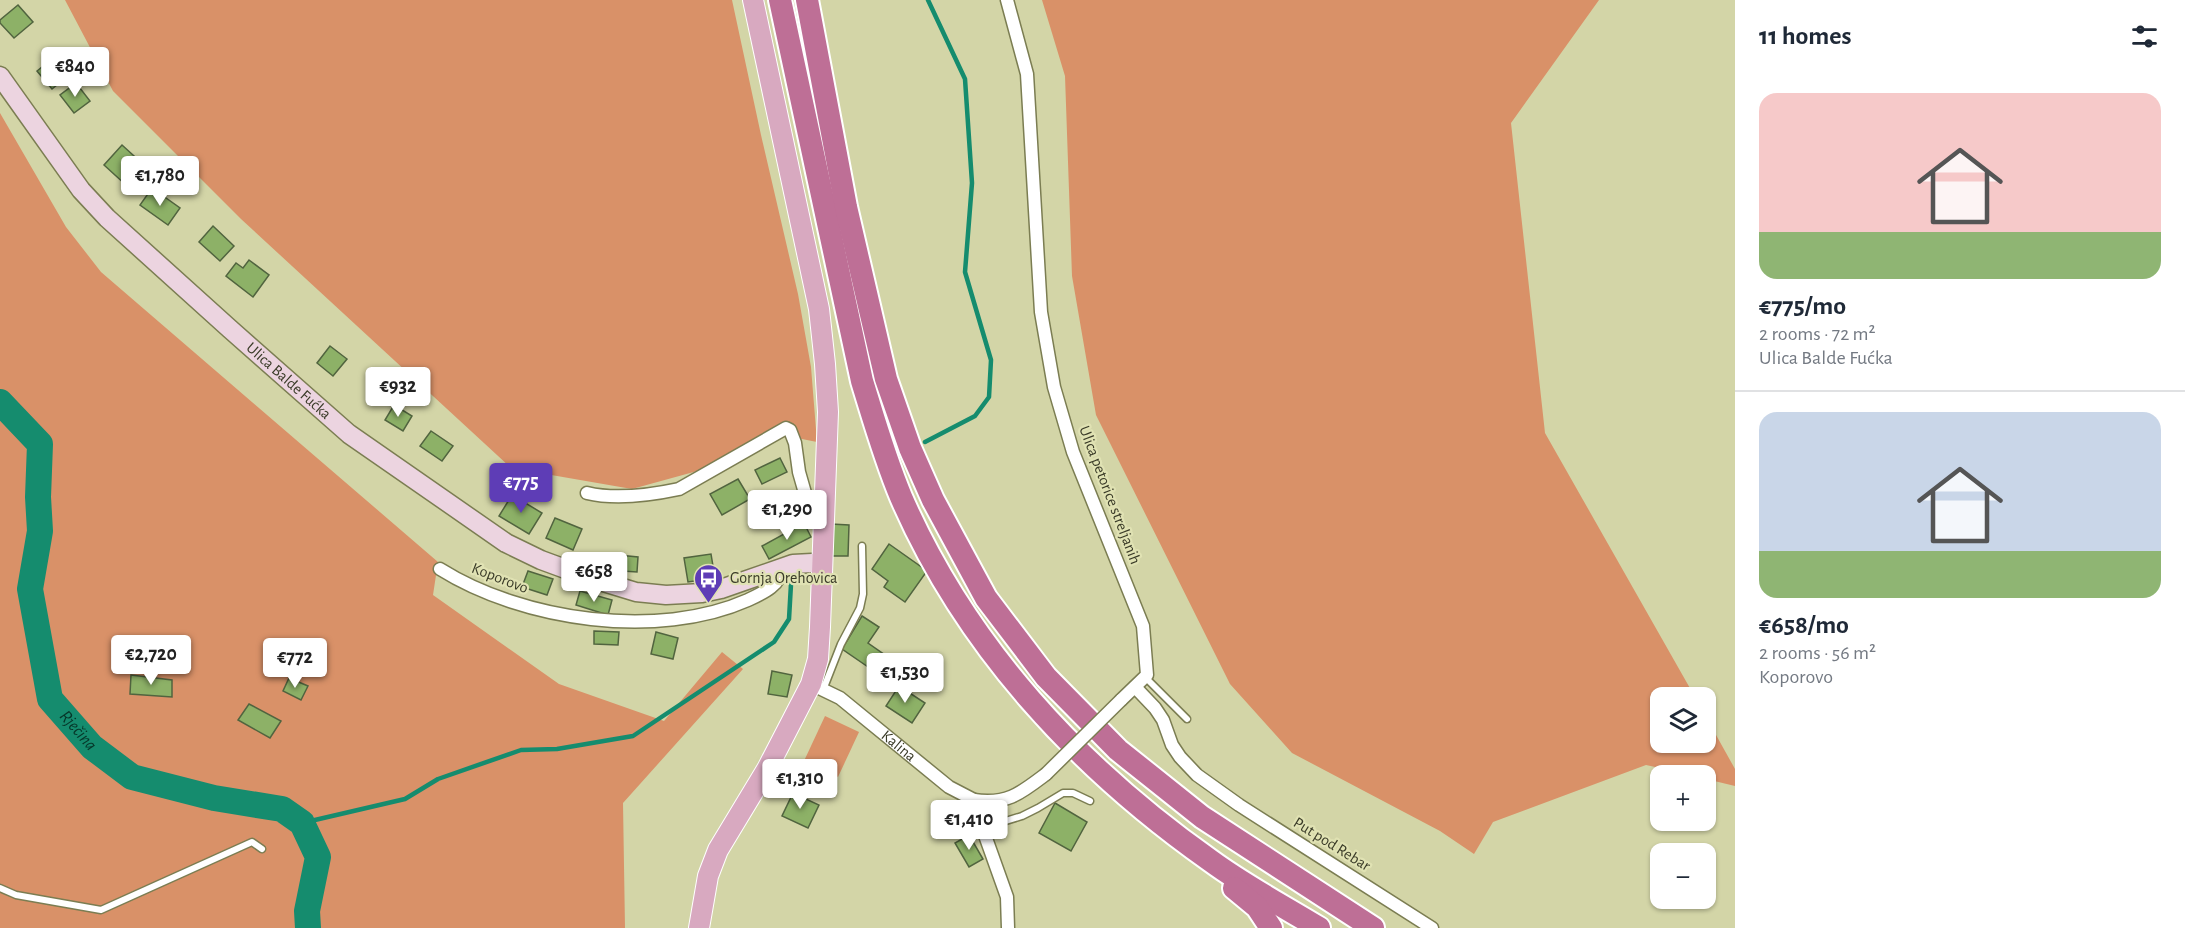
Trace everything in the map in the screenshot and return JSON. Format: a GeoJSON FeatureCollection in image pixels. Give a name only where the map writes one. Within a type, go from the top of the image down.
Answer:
{"type":"FeatureCollection","features":[{"type":"Feature","properties":{"kind":"highway"},"geometry":{"type":"LineString","coordinates":[[780,0],[862,381],[880,440],[913,523],[954,598],[994,656],[1033,704],[1090,764],[1154,819],[1214,864],[1319,928]]}},
{"type":"Feature","properties":{"kind":"highway"},"geometry":{"type":"LineString","coordinates":[[807,0],[846,207],[886,380],[910,448],[933,500],[986,598],[1046,676],[1118,750],[1202,817],[1367,923],[1389,928]]}},
{"type":"Feature","properties":{"kind":"highway"},"geometry":{"type":"LineString","coordinates":[[1190,846],[1211,872],[1249,900],[1271,928]]}},
{"type":"Feature","properties":{"kind":"main road"},"geometry":{"type":"LineString","coordinates":[[699,928],[708,876],[718,850],[817,687],[828,412],[819,309],[753,0]]}},
{"type":"Feature","properties":{"kind":"main road","name":"Ulica Balde Fućka"},"geometry":{"type":"LineString","coordinates":[[0,76],[81,190],[107,218],[350,434],[506,543],[541,560],[590,578],[636,592],[666,595],[702,593],[722,589],[783,567],[802,563],[822,565]]}},
{"type":"Feature","properties":{"kind":"street","name":"Ulica petorice streljanih"},"geometry":{"type":"LineString","coordinates":[[1008,0],[1027,74],[1041,312],[1054,387],[1073,452],[1143,626],[1146,677]]}},
{"type":"Feature","properties":{"kind":"street"},"geometry":{"type":"LineString","coordinates":[[587,493],[629,495],[661,493],[679,489],[786,428],[790,429],[795,443],[799,472],[811,514],[815,519],[824,523]]}},
{"type":"Feature","properties":{"kind":"street","name":"Koporovo"},"geometry":{"type":"LineString","coordinates":[[440,569],[475,588],[522,605],[551,612],[614,620],[651,621],[711,614],[731,608],[775,584],[782,576],[783,567]]}},
{"type":"Feature","properties":{"kind":"street"},"geometry":{"type":"LineString","coordinates":[[1008,928],[1007,897],[974,800],[988,802],[1011,798],[1046,774],[1146,677]]}},
{"type":"Feature","properties":{"kind":"street","name":"Kalina"},"geometry":{"type":"LineString","coordinates":[[817,687],[840,698],[860,712],[949,787],[974,800]]}},
{"type":"Feature","properties":{"kind":"street","name":"Put pod Rebar"},"geometry":{"type":"LineString","coordinates":[[1135,687],[1155,708],[1163,720],[1172,745],[1197,776],[1432,928]]}},
{"type":"Feature","properties":{"kind":"lane"},"geometry":{"type":"LineString","coordinates":[[817,687],[860,608],[863,594],[862,546]]}},
{"type":"Feature","properties":{"kind":"lane"},"geometry":{"type":"LineString","coordinates":[[1146,677],[1187,719]]}},
{"type":"Feature","properties":{"kind":"lane"},"geometry":{"type":"LineString","coordinates":[[982,828],[1022,816],[1063,793],[1073,793],[1090,801]]}},
{"type":"Feature","properties":{"kind":"lane"},"geometry":{"type":"LineString","coordinates":[[0,888],[16,895],[101,910],[252,842],[262,849]]}},
{"type":"Feature","properties":{"kind":"shaded area"},"geometry":{"type":"Polygon","coordinates":[[[65,0],[732,0],[798,294],[811,367],[817,442],[787,436],[730,462],[632,489],[511,468],[241,219],[113,91],[65,0]]]}},
{"type":"Feature","properties":{"kind":"shaded area"},"geometry":{"type":"Polygon","coordinates":[[[1042,0],[1599,0],[1511,123],[1545,433],[1689,687],[1650,687],[1650,753],[1716,753],[1716,735],[1735,769],[1735,786],[1716,781],[1716,765],[1646,765],[1493,822],[1474,854],[1440,831],[1292,753],[1230,684],[1096,415],[1072,276],[1065,76],[1042,0]]]}},
{"type":"Feature","properties":{"kind":"shaded area"},"geometry":{"type":"Polygon","coordinates":[[[0,113],[66,227],[101,272],[438,562],[433,595],[559,684],[664,721],[722,652],[743,669],[623,803],[625,928],[0,928],[0,113]]]}},
{"type":"Feature","properties":{"kind":"shaded area"},"geometry":{"type":"Polygon","coordinates":[[[825,716],[859,732],[838,777],[804,761],[825,716]]]}},
{"type":"Feature","properties":{"kind":"building"},"geometry":{"type":"Polygon","coordinates":[[[18,5],[33,22],[14,38],[0,23],[0,20],[18,5]]]}},
{"type":"Feature","properties":{"kind":"building"},"geometry":{"type":"Polygon","coordinates":[[[53,58],[68,76],[52,89],[37,71],[53,58]]]}},
{"type":"Feature","properties":{"kind":"building"},"geometry":{"type":"Polygon","coordinates":[[[76,83],[90,101],[74,113],[60,95],[76,83]]]}},
{"type":"Feature","properties":{"kind":"building"},"geometry":{"type":"Polygon","coordinates":[[[122,145],[145,166],[127,186],[104,165],[122,145]]]}},
{"type":"Feature","properties":{"kind":"building"},"geometry":{"type":"Polygon","coordinates":[[[152,188],[180,208],[168,225],[140,205],[152,188]]]}},
{"type":"Feature","properties":{"kind":"building"},"geometry":{"type":"Polygon","coordinates":[[[213,226],[234,246],[220,261],[199,242],[213,226]]]}},
{"type":"Feature","properties":{"kind":"building"},"geometry":{"type":"Polygon","coordinates":[[[249,260],[269,275],[253,297],[226,276],[236,263],[243,268],[249,260]]]}},
{"type":"Feature","properties":{"kind":"building"},"geometry":{"type":"Polygon","coordinates":[[[330,346],[347,359],[333,376],[317,363],[330,346]]]}},
{"type":"Feature","properties":{"kind":"building"},"geometry":{"type":"Polygon","coordinates":[[[394,405],[412,416],[403,431],[385,420],[394,405]]]}},
{"type":"Feature","properties":{"kind":"building"},"geometry":{"type":"Polygon","coordinates":[[[431,431],[453,446],[442,461],[420,446],[431,431]]]}},
{"type":"Feature","properties":{"kind":"building"},"geometry":{"type":"Polygon","coordinates":[[[780,458],[787,472],[762,484],[755,470],[780,458]]]}},
{"type":"Feature","properties":{"kind":"building"},"geometry":{"type":"Polygon","coordinates":[[[738,479],[750,499],[722,515],[710,494],[738,479]]]}},
{"type":"Feature","properties":{"kind":"building"},"geometry":{"type":"Polygon","coordinates":[[[512,495],[542,513],[529,534],[499,516],[512,495]]]}},
{"type":"Feature","properties":{"kind":"building"},"geometry":{"type":"Polygon","coordinates":[[[555,518],[582,529],[573,550],[546,538],[555,518]]]}},
{"type":"Feature","properties":{"kind":"building"},"geometry":{"type":"Polygon","coordinates":[[[804,523],[811,537],[769,559],[762,546],[804,523]]]}},
{"type":"Feature","properties":{"kind":"building"},"geometry":{"type":"Polygon","coordinates":[[[831,524],[849,525],[848,556],[831,556],[831,524]]]}},
{"type":"Feature","properties":{"kind":"building"},"geometry":{"type":"Polygon","coordinates":[[[889,544],[927,571],[905,602],[884,587],[888,581],[872,569],[889,544]]]}},
{"type":"Feature","properties":{"kind":"building"},"geometry":{"type":"Polygon","coordinates":[[[608,554],[638,557],[637,572],[607,570],[608,554]]]}},
{"type":"Feature","properties":{"kind":"building"},"geometry":{"type":"Polygon","coordinates":[[[711,554],[715,578],[688,582],[684,558],[711,554]]]}},
{"type":"Feature","properties":{"kind":"building"},"geometry":{"type":"Polygon","coordinates":[[[528,571],[553,579],[547,595],[522,587],[528,571]]]}},
{"type":"Feature","properties":{"kind":"building"},"geometry":{"type":"Polygon","coordinates":[[[580,591],[612,600],[608,615],[576,605],[580,591]]]}},
{"type":"Feature","properties":{"kind":"building"},"geometry":{"type":"Polygon","coordinates":[[[862,616],[879,627],[868,643],[885,655],[874,671],[842,649],[862,616]]]}},
{"type":"Feature","properties":{"kind":"building"},"geometry":{"type":"Polygon","coordinates":[[[594,631],[619,632],[618,645],[594,644],[594,631]]]}},
{"type":"Feature","properties":{"kind":"building"},"geometry":{"type":"Polygon","coordinates":[[[656,632],[678,638],[673,659],[651,654],[656,632]]]}},
{"type":"Feature","properties":{"kind":"building"},"geometry":{"type":"Polygon","coordinates":[[[772,671],[792,675],[787,697],[768,694],[772,671]]]}},
{"type":"Feature","properties":{"kind":"building"},"geometry":{"type":"Polygon","coordinates":[[[131,675],[172,680],[172,697],[130,694],[131,675]]]}},
{"type":"Feature","properties":{"kind":"building"},"geometry":{"type":"Polygon","coordinates":[[[289,678],[308,686],[301,700],[283,691],[289,678]]]}},
{"type":"Feature","properties":{"kind":"building"},"geometry":{"type":"Polygon","coordinates":[[[899,686],[925,703],[912,723],[886,706],[899,686]]]}},
{"type":"Feature","properties":{"kind":"building"},"geometry":{"type":"Polygon","coordinates":[[[249,704],[281,721],[270,738],[238,720],[249,704]]]}},
{"type":"Feature","properties":{"kind":"building"},"geometry":{"type":"Polygon","coordinates":[[[793,793],[819,805],[808,828],[782,816],[793,793]]]}},
{"type":"Feature","properties":{"kind":"building"},"geometry":{"type":"Polygon","coordinates":[[[1055,803],[1087,822],[1071,851],[1039,833],[1055,803]]]}},
{"type":"Feature","properties":{"kind":"building"},"geometry":{"type":"Polygon","coordinates":[[[969,835],[983,859],[969,867],[955,843],[969,835]]]}},
{"type":"Feature","properties":{"kind":"waterway"},"geometry":{"type":"LineString","coordinates":[[925,442],[975,416],[989,397],[991,360],[965,272],[972,183],[965,79],[928,0]]}},
{"type":"Feature","properties":{"kind":"waterway","name":"Rječina"},"geometry":{"type":"LineString","coordinates":[[0,402],[40,444],[38,497],[40,531],[30,589],[50,699],[92,747],[132,777],[214,798],[282,809],[302,823],[318,857],[307,911],[308,928]]}},
{"type":"Feature","properties":{"kind":"waterway"},"geometry":{"type":"LineString","coordinates":[[302,823],[405,799],[438,779],[521,750],[557,749],[633,736],[774,642],[789,619],[791,584]]}},
{"type":"Feature","properties":{"kind":"place","name":"Gornja Orehovica"},"geometry":{"type":"Point","coordinates":[709,604]}}]}
